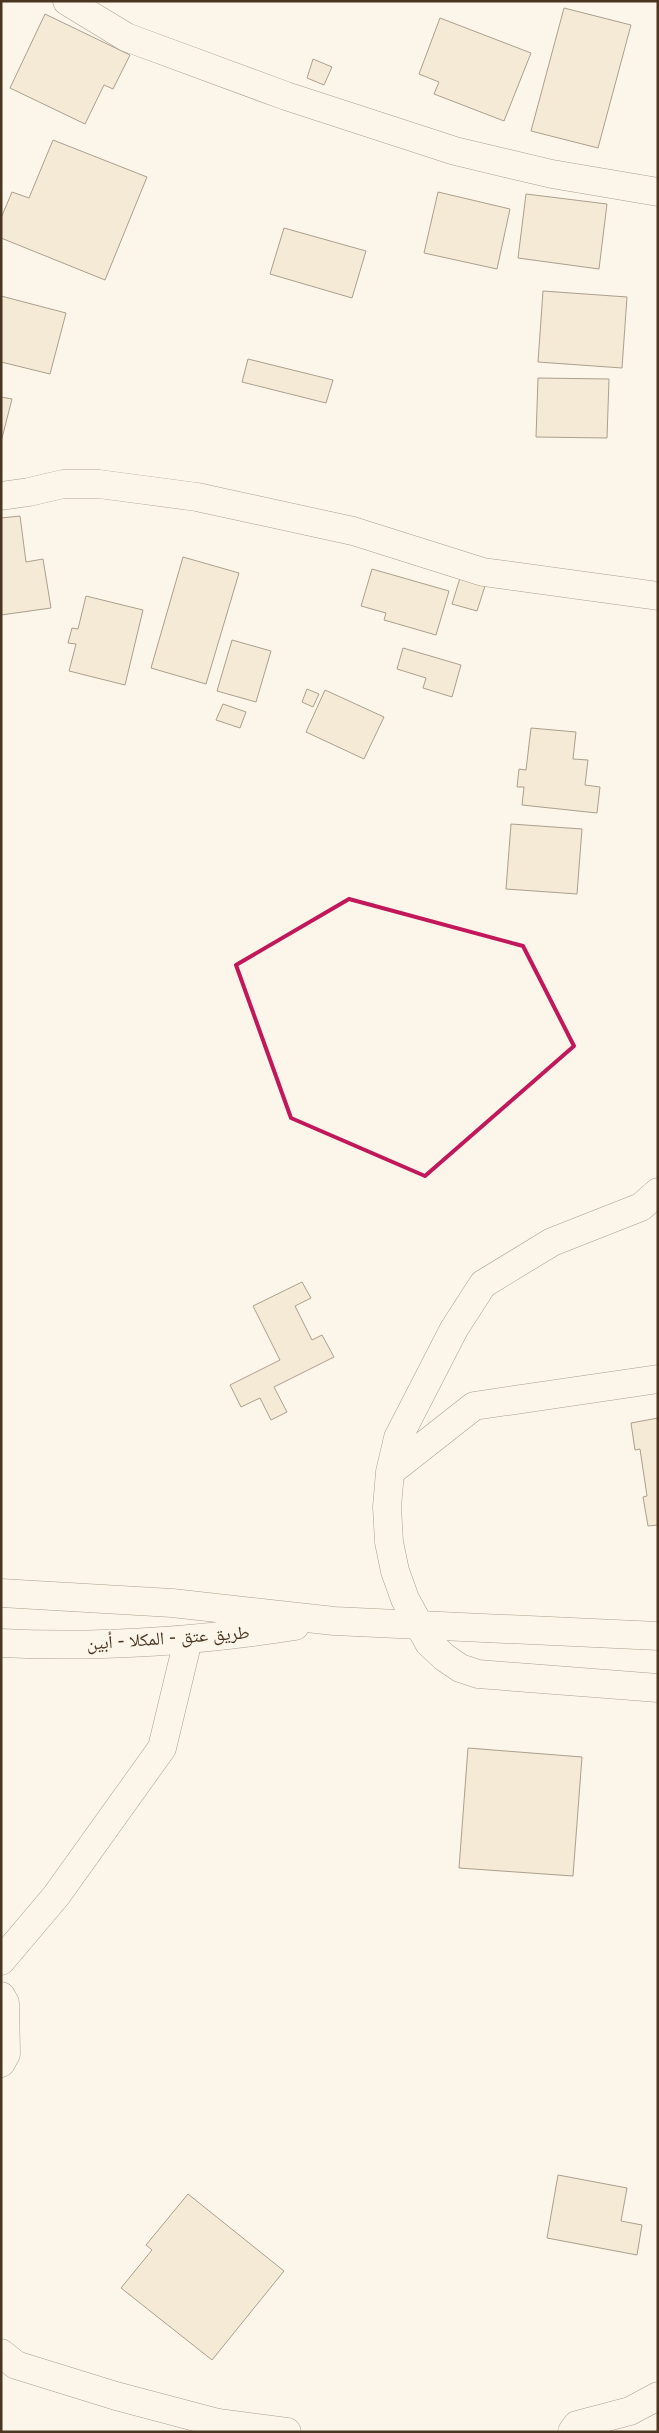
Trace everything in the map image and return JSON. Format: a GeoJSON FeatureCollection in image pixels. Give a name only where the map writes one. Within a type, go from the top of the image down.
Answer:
{"type":"FeatureCollection","features":[{"type":"Feature","properties":{"kind":"street"},"geometry":{"type":"LineString","coordinates":[[67,1],[126,37],[286,96],[445,148],[552,174],[658,192]]}},
{"type":"Feature","properties":{"kind":"street"},"geometry":{"type":"LineString","coordinates":[[1,496],[63,484],[99,484],[197,497],[352,531],[483,572],[658,596]]}},
{"type":"Feature","properties":{"kind":"street"},"geometry":{"type":"LineString","coordinates":[[658,1192],[641,1207],[552,1242],[483,1284],[454,1329],[398,1438],[390,1472],[387,1507],[389,1542],[399,1580],[418,1625],[429,1643],[460,1668],[478,1674],[658,1688]]}},
{"type":"Feature","properties":{"kind":"street"},"geometry":{"type":"LineString","coordinates":[[390,1472],[474,1406],[658,1379]]}},
{"type":"Feature","properties":{"kind":"street","name":"طريق عتق - المكلا - أبين"},"geometry":{"type":"LineString","coordinates":[[1,1593],[172,1604],[334,1620],[658,1636]]}},
{"type":"Feature","properties":{"kind":"street","name":"طريق عتق - المكلا - أبين"},"geometry":{"type":"LineString","coordinates":[[1,1643],[114,1644],[188,1640],[334,1620]]}},
{"type":"Feature","properties":{"kind":"street"},"geometry":{"type":"LineString","coordinates":[[1,1961],[56,1896],[162,1748],[188,1640]]}},
{"type":"Feature","properties":{"kind":"street"},"geometry":{"type":"LineString","coordinates":[[1,1996],[5,2003],[6,2054],[1,2063]]}},
{"type":"Feature","properties":{"kind":"street"},"geometry":{"type":"LineString","coordinates":[[1,2353],[16,2365],[116,2396],[218,2423],[287,2432]]}},
{"type":"Feature","properties":{"kind":"street"},"geometry":{"type":"LineString","coordinates":[[572,2432],[577,2425],[630,2411],[658,2396]]}},
{"type":"Feature","properties":{"kind":"highlighted area"},"geometry":{"type":"Polygon","coordinates":[[[349,899],[523,946],[574,1046],[425,1176],[291,1118],[236,965],[349,899]]]}},
{"type":"Feature","properties":{"kind":"building"},"geometry":{"type":"Polygon","coordinates":[[[564,8],[631,25],[598,148],[531,131],[564,8]]]}},
{"type":"Feature","properties":{"kind":"building"},"geometry":{"type":"Polygon","coordinates":[[[45,14],[130,55],[113,89],[104,85],[85,124],[10,88],[45,14]]]}},
{"type":"Feature","properties":{"kind":"building"},"geometry":{"type":"Polygon","coordinates":[[[440,18],[531,53],[504,121],[434,94],[439,82],[419,74],[440,18]]]}},
{"type":"Feature","properties":{"kind":"building"},"geometry":{"type":"Polygon","coordinates":[[[313,59],[332,67],[324,85],[307,78],[313,59]]]}},
{"type":"Feature","properties":{"kind":"building"},"geometry":{"type":"Polygon","coordinates":[[[53,140],[147,177],[105,280],[1,238],[1,218],[12,192],[29,198],[53,140]]]}},
{"type":"Feature","properties":{"kind":"building"},"geometry":{"type":"Polygon","coordinates":[[[438,192],[510,209],[497,269],[424,253],[438,192]]]}},
{"type":"Feature","properties":{"kind":"building"},"geometry":{"type":"Polygon","coordinates":[[[526,194],[607,204],[599,269],[518,258],[526,194]]]}},
{"type":"Feature","properties":{"kind":"building"},"geometry":{"type":"Polygon","coordinates":[[[284,228],[366,251],[352,298],[270,274],[284,228]]]}},
{"type":"Feature","properties":{"kind":"building"},"geometry":{"type":"Polygon","coordinates":[[[543,291],[627,297],[622,368],[538,362],[543,291]]]}},
{"type":"Feature","properties":{"kind":"building"},"geometry":{"type":"Polygon","coordinates":[[[1,296],[66,313],[50,374],[1,362],[1,296]]]}},
{"type":"Feature","properties":{"kind":"building"},"geometry":{"type":"Polygon","coordinates":[[[248,359],[333,380],[326,403],[242,382],[248,359]]]}},
{"type":"Feature","properties":{"kind":"building"},"geometry":{"type":"Polygon","coordinates":[[[538,378],[609,379],[607,438],[536,437],[538,378]]]}},
{"type":"Feature","properties":{"kind":"building"},"geometry":{"type":"Polygon","coordinates":[[[1,397],[12,399],[1,442],[1,397]]]}},
{"type":"Feature","properties":{"kind":"building"},"geometry":{"type":"Polygon","coordinates":[[[20,516],[26,562],[43,559],[51,608],[1,615],[1,518],[20,516]]]}},
{"type":"Feature","properties":{"kind":"building"},"geometry":{"type":"Polygon","coordinates":[[[183,557],[239,573],[206,684],[151,668],[183,557]]]}},
{"type":"Feature","properties":{"kind":"building"},"geometry":{"type":"Polygon","coordinates":[[[372,569],[449,591],[436,635],[384,620],[386,613],[361,606],[372,569]]]}},
{"type":"Feature","properties":{"kind":"building"},"geometry":{"type":"Polygon","coordinates":[[[460,578],[485,586],[477,611],[452,604],[460,578]]]}},
{"type":"Feature","properties":{"kind":"building"},"geometry":{"type":"Polygon","coordinates":[[[86,596],[143,610],[125,685],[69,671],[76,644],[68,643],[72,628],[78,629],[86,596]]]}},
{"type":"Feature","properties":{"kind":"building"},"geometry":{"type":"Polygon","coordinates":[[[232,640],[271,651],[256,702],[217,691],[232,640]]]}},
{"type":"Feature","properties":{"kind":"building"},"geometry":{"type":"Polygon","coordinates":[[[403,648],[461,665],[452,697],[423,688],[426,678],[397,669],[403,648]]]}},
{"type":"Feature","properties":{"kind":"building"},"geometry":{"type":"Polygon","coordinates":[[[307,689],[319,694],[313,707],[302,702],[307,689]]]}},
{"type":"Feature","properties":{"kind":"building"},"geometry":{"type":"Polygon","coordinates":[[[325,690],[384,717],[364,759],[306,732],[325,690]]]}},
{"type":"Feature","properties":{"kind":"building"},"geometry":{"type":"Polygon","coordinates":[[[223,704],[246,712],[240,728],[216,720],[223,704]]]}},
{"type":"Feature","properties":{"kind":"building"},"geometry":{"type":"Polygon","coordinates":[[[531,728],[576,732],[573,759],[588,760],[585,785],[600,787],[597,813],[522,805],[524,787],[517,787],[519,769],[526,770],[531,728]]]}},
{"type":"Feature","properties":{"kind":"building"},"geometry":{"type":"Polygon","coordinates":[[[511,824],[582,829],[577,894],[506,889],[511,824]]]}},
{"type":"Feature","properties":{"kind":"building"},"geometry":{"type":"Polygon","coordinates":[[[302,1282],[311,1298],[295,1306],[312,1340],[322,1335],[334,1357],[274,1387],[287,1412],[271,1420],[260,1398],[241,1407],[230,1385],[280,1360],[253,1306],[302,1282]]]}},
{"type":"Feature","properties":{"kind":"building"},"geometry":{"type":"Polygon","coordinates":[[[658,1418],[658,1525],[648,1526],[643,1497],[647,1496],[640,1449],[635,1450],[631,1423],[658,1418]]]}},
{"type":"Feature","properties":{"kind":"building"},"geometry":{"type":"Polygon","coordinates":[[[468,1748],[582,1757],[573,1876],[459,1868],[468,1748]]]}},
{"type":"Feature","properties":{"kind":"building"},"geometry":{"type":"Polygon","coordinates":[[[558,2175],[627,2188],[621,2221],[642,2225],[637,2255],[547,2238],[558,2175]]]}},
{"type":"Feature","properties":{"kind":"building"},"geometry":{"type":"Polygon","coordinates":[[[188,2194],[284,2271],[212,2360],[121,2288],[152,2250],[146,2245],[188,2194]]]}}]}
